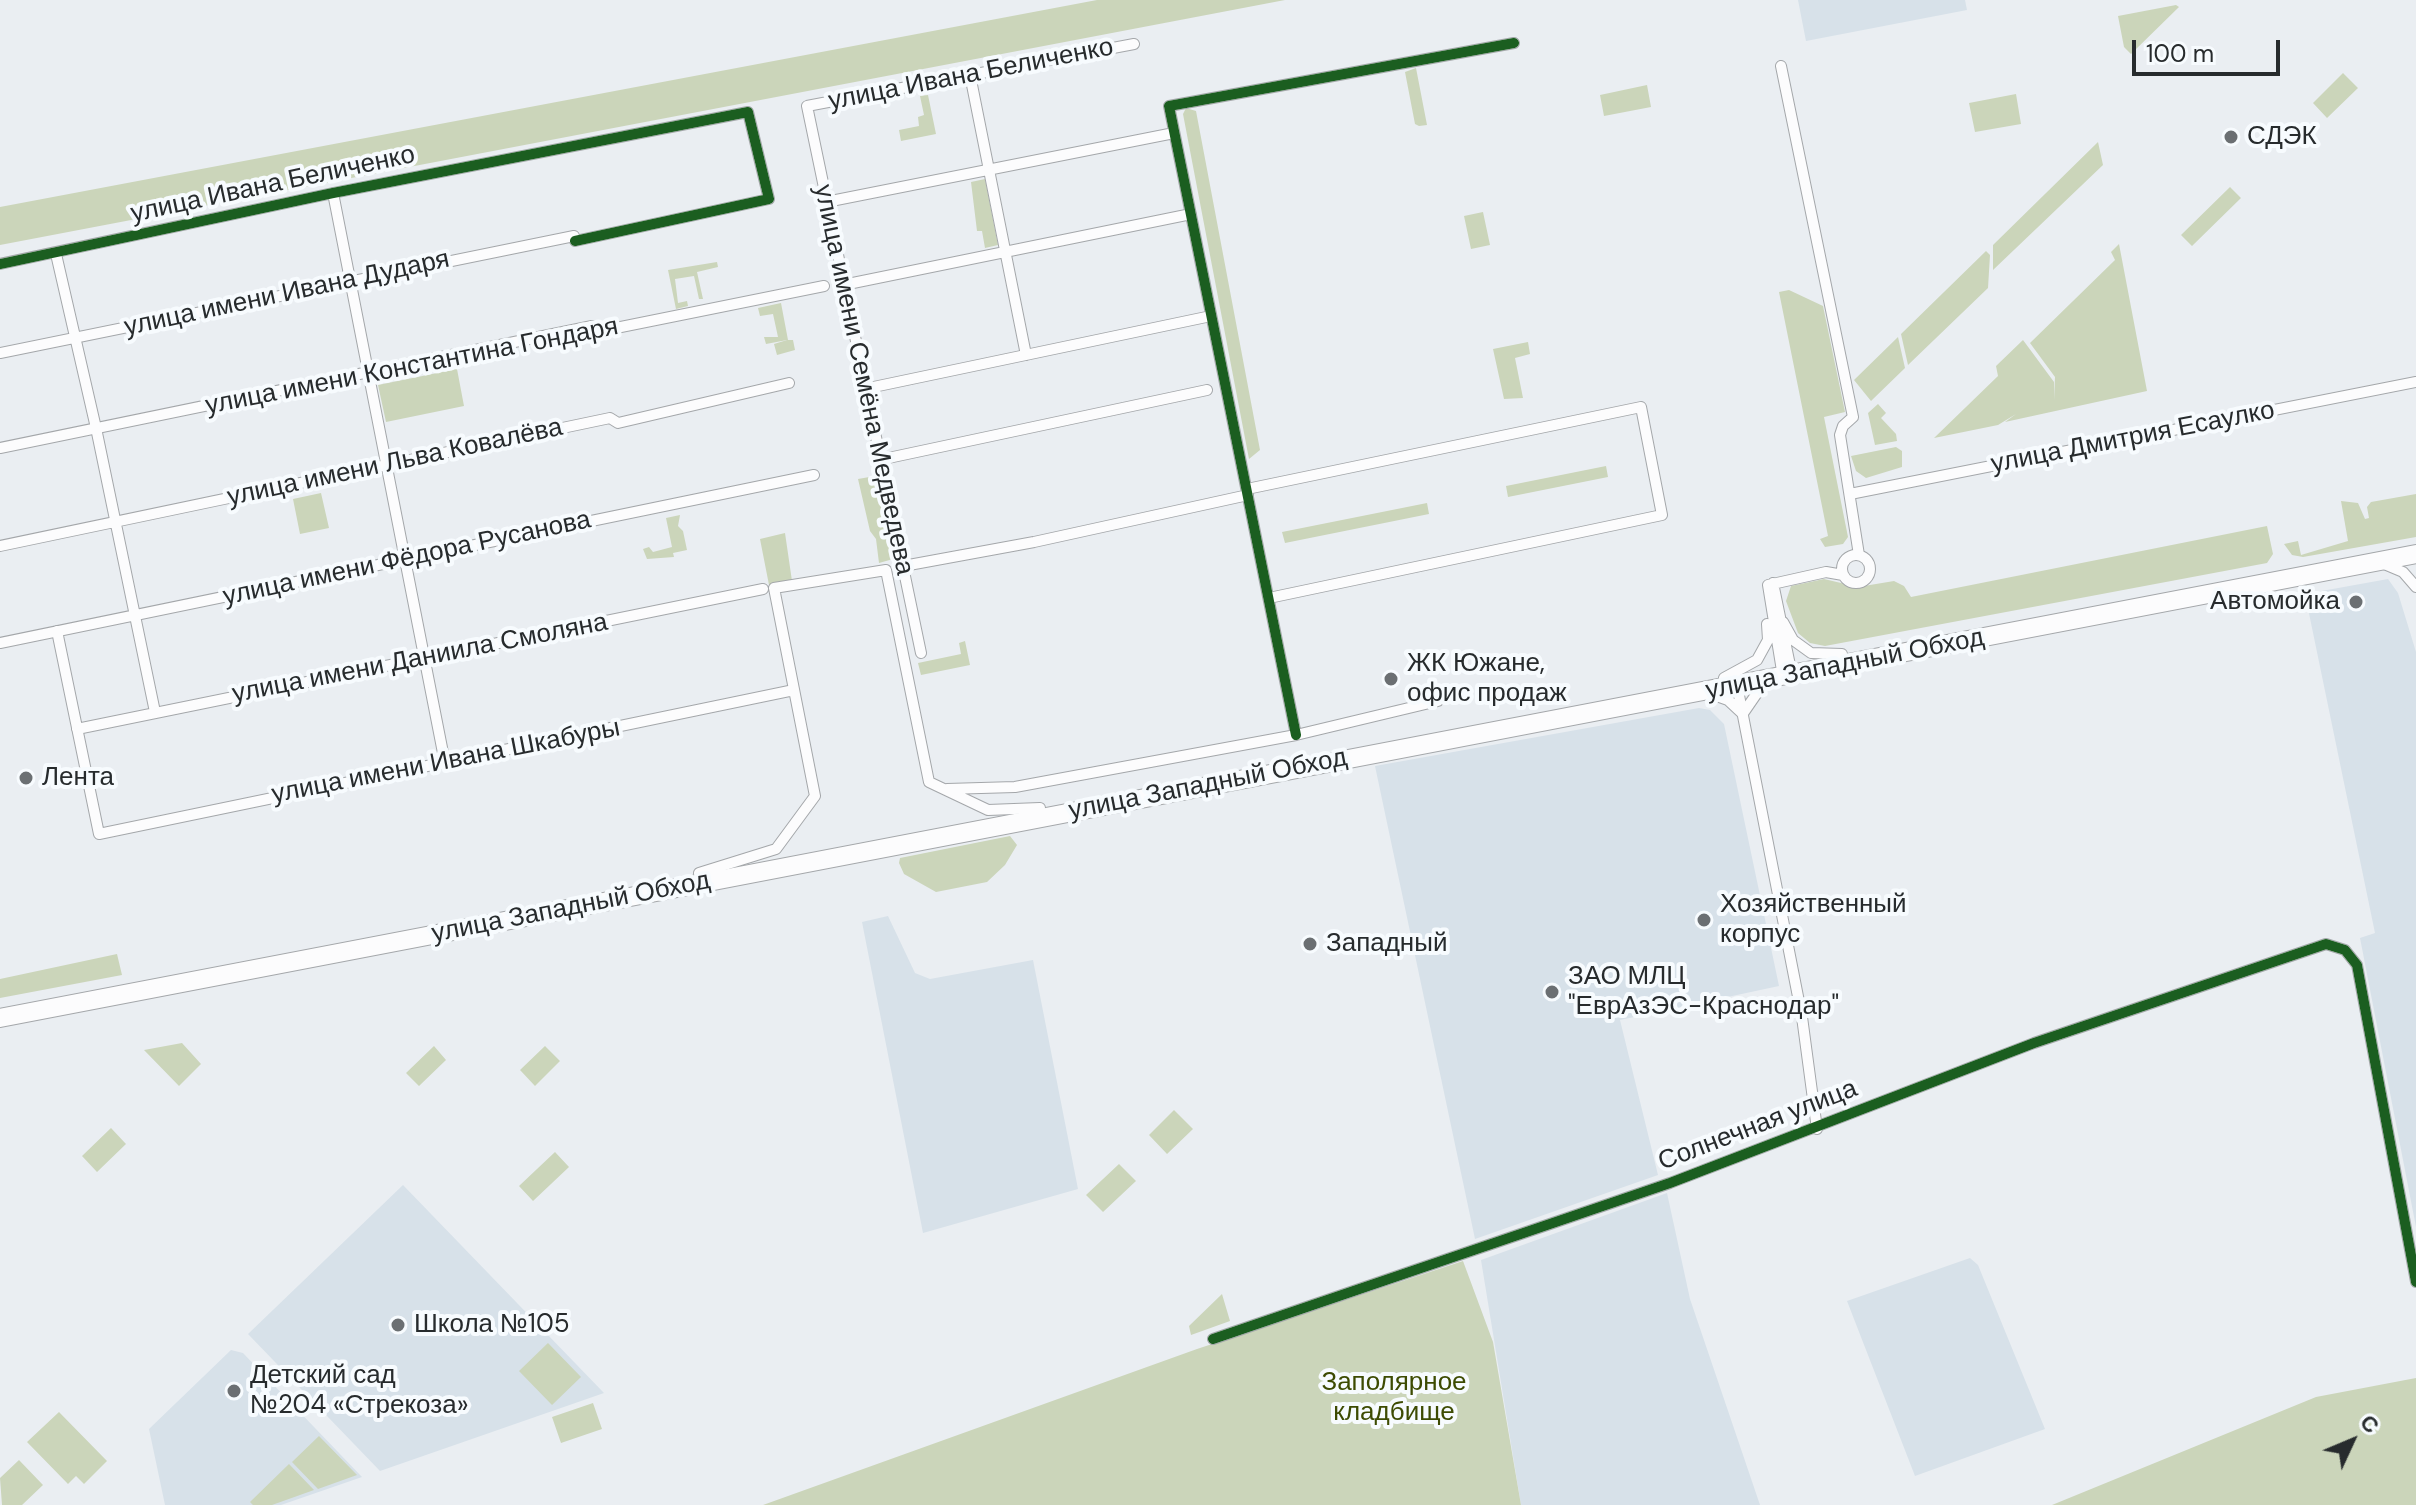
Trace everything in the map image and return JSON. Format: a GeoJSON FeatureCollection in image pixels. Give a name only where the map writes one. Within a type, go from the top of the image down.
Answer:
{"type":"FeatureCollection","features":[{"type":"Feature","properties":{"kind":"highway","name":"улица Западный Обход"},"geometry":{"type":"LineString","coordinates":[[1783,672],[1842,654],[2416,546]]}},
{"type":"Feature","properties":{"kind":"highway","name":"улица Западный Обход"},"geometry":{"type":"LineString","coordinates":[[0,1008],[1040,808],[2416,554]]}},
{"type":"Feature","properties":{"kind":"highway","name":"улица Западный Обход"},"geometry":{"type":"LineString","coordinates":[[0,1018],[867,849],[1703,693],[1732,680]]}},
{"type":"Feature","properties":{"kind":"street"},"geometry":{"type":"LineString","coordinates":[[1296,735],[1169,106],[1514,43]]}},
{"type":"Feature","properties":{"kind":"street","name":"улица Ивана Беличенко"},"geometry":{"type":"LineString","coordinates":[[807,106],[1134,44]]}},
{"type":"Feature","properties":{"kind":"street"},"geometry":{"type":"LineString","coordinates":[[1781,66],[1853,417],[1840,429],[1859,555],[1869,565],[1865,578],[1854,582],[1843,575],[1826,572],[1768,585],[1768,640],[1764,650],[1749,667],[1732,680],[1743,714],[1802,1017],[1817,1129]]}},
{"type":"Feature","properties":{"kind":"street"},"geometry":{"type":"LineString","coordinates":[[970,75],[1026,355]]}},
{"type":"Feature","properties":{"kind":"street","name":"улица имени Семёна Медведева"},"geometry":{"type":"LineString","coordinates":[[807,106],[921,653]]}},
{"type":"Feature","properties":{"kind":"street","name":"улица Ивана Беличенко"},"geometry":{"type":"LineString","coordinates":[[0,264],[333,193],[748,112],[769,199],[574,239]]}},
{"type":"Feature","properties":{"kind":"street"},"geometry":{"type":"LineString","coordinates":[[826,202],[1174,133]]}},
{"type":"Feature","properties":{"kind":"street"},"geometry":{"type":"LineString","coordinates":[[333,193],[445,763]]}},
{"type":"Feature","properties":{"kind":"street"},"geometry":{"type":"LineString","coordinates":[[843,285],[1191,214]]}},
{"type":"Feature","properties":{"kind":"street","name":"улица имени Ивана Дударя"},"geometry":{"type":"LineString","coordinates":[[0,353],[350,280],[574,239]]}},
{"type":"Feature","properties":{"kind":"street"},"geometry":{"type":"LineString","coordinates":[[56,254],[155,712]]}},
{"type":"Feature","properties":{"kind":"street","name":"улица имени Константина Гондаря"},"geometry":{"type":"LineString","coordinates":[[0,448],[592,326],[601,331],[824,286]]}},
{"type":"Feature","properties":{"kind":"street"},"geometry":{"type":"LineString","coordinates":[[864,389],[1211,316]]}},
{"type":"Feature","properties":{"kind":"street","name":"улица Дмитрия Есаулко"},"geometry":{"type":"LineString","coordinates":[[1850,494],[2416,382]]}},
{"type":"Feature","properties":{"kind":"street","name":"улица имени Льва Ковалёва"},"geometry":{"type":"LineString","coordinates":[[0,546],[610,418],[618,423],[789,383]]}},
{"type":"Feature","properties":{"kind":"street"},"geometry":{"type":"LineString","coordinates":[[879,460],[1207,390]]}},
{"type":"Feature","properties":{"kind":"street"},"geometry":{"type":"LineString","coordinates":[[699,873],[776,849],[815,796],[774,588],[1034,542],[1247,492],[1641,407],[1662,515],[1269,598]]}},
{"type":"Feature","properties":{"kind":"street","name":"улица имени Фёдора Русанова"},"geometry":{"type":"LineString","coordinates":[[0,643],[814,475]]}},
{"type":"Feature","properties":{"kind":"street"},"geometry":{"type":"LineString","coordinates":[[1843,575],[1842,566],[1847,558],[1859,555]]}},
{"type":"Feature","properties":{"kind":"street"},"geometry":{"type":"LineString","coordinates":[[2366,563],[2388,565],[2403,572],[2416,587]]}},
{"type":"Feature","properties":{"kind":"street"},"geometry":{"type":"LineString","coordinates":[[886,570],[929,782],[988,810],[1040,808]]}},
{"type":"Feature","properties":{"kind":"street"},"geometry":{"type":"LineString","coordinates":[[1773,583],[1781,619],[1783,672]]}},
{"type":"Feature","properties":{"kind":"street","name":"улица имени Даниила Смоляна"},"geometry":{"type":"LineString","coordinates":[[77,729],[763,589]]}},
{"type":"Feature","properties":{"kind":"street"},"geometry":{"type":"LineString","coordinates":[[1767,594],[1783,672]]}},
{"type":"Feature","properties":{"kind":"street"},"geometry":{"type":"LineString","coordinates":[[1781,619],[1793,640],[1811,653],[1842,654]]}},
{"type":"Feature","properties":{"kind":"street"},"geometry":{"type":"LineString","coordinates":[[57,631],[77,729]]}},
{"type":"Feature","properties":{"kind":"street"},"geometry":{"type":"LineString","coordinates":[[1743,714],[1754,693],[1783,672]]}},
{"type":"Feature","properties":{"kind":"street","name":"улица имени Ивана Шкабуры"},"geometry":{"type":"LineString","coordinates":[[77,729],[99,834],[794,690]]}},
{"type":"Feature","properties":{"kind":"street"},"geometry":{"type":"LineString","coordinates":[[1703,693],[1722,696],[1743,714]]}},
{"type":"Feature","properties":{"kind":"street"},"geometry":{"type":"LineString","coordinates":[[945,789],[1015,787],[1296,735],[1438,701]]}},
{"type":"Feature","properties":{"kind":"street","name":"Солнечная улица"},"geometry":{"type":"LineString","coordinates":[[1213,1339],[1817,1129],[2034,1043],[2326,944],[2345,950],[2357,965],[2416,1282]]}},
{"type":"Feature","properties":{"kind":"shaded area"},"geometry":{"type":"Polygon","coordinates":[[[1798,0],[1965,0],[1967,10],[1806,41],[1798,0]]]}},
{"type":"Feature","properties":{"kind":"shaded area"},"geometry":{"type":"Polygon","coordinates":[[[2388,579],[2398,593],[2416,652],[2416,1227],[2360,938],[2375,933],[2305,594],[2388,579]]]}},
{"type":"Feature","properties":{"kind":"shaded area"},"geometry":{"type":"Polygon","coordinates":[[[1699,708],[1710,710],[1724,724],[1779,986],[1620,1020],[1658,1175],[1475,1239],[1375,766],[1699,708]]]}},
{"type":"Feature","properties":{"kind":"shaded area"},"geometry":{"type":"Polygon","coordinates":[[[888,916],[915,973],[930,979],[1033,960],[1078,1189],[923,1233],[862,922],[888,916]]]}},
{"type":"Feature","properties":{"kind":"shaded area","name":"Школа №105"},"geometry":{"type":"Polygon","coordinates":[[[403,1185],[604,1393],[380,1471],[248,1334],[403,1185]]]}},
{"type":"Feature","properties":{"kind":"shaded area"},"geometry":{"type":"Polygon","coordinates":[[[1667,1193],[1690,1299],[1760,1505],[1521,1505],[1481,1260],[1667,1193]]]}},
{"type":"Feature","properties":{"kind":"shaded area"},"geometry":{"type":"Polygon","coordinates":[[[1970,1258],[1978,1265],[2045,1429],[1915,1476],[1847,1301],[1970,1258]]]}},
{"type":"Feature","properties":{"kind":"shaded area","name":"Детский сад №204 «Стрекоза»"},"geometry":{"type":"Polygon","coordinates":[[[231,1350],[243,1353],[362,1477],[281,1505],[165,1505],[149,1429],[231,1350]]]}},
{"type":"Feature","properties":{"kind":"green space"},"geometry":{"type":"Polygon","coordinates":[[[1097,0],[1285,0],[0,245],[0,207],[1097,0]]]}},
{"type":"Feature","properties":{"kind":"green space"},"geometry":{"type":"Polygon","coordinates":[[[2176,5],[2179,7],[2131,54],[2124,47],[2118,16],[2176,5]]]}},
{"type":"Feature","properties":{"kind":"green space"},"geometry":{"type":"Polygon","coordinates":[[[1416,68],[1427,125],[1419,126],[1415,124],[1405,72],[1416,68]]]}},
{"type":"Feature","properties":{"kind":"green space"},"geometry":{"type":"Polygon","coordinates":[[[2343,73],[2358,88],[2327,118],[2313,103],[2343,73]]]}},
{"type":"Feature","properties":{"kind":"green space"},"geometry":{"type":"Polygon","coordinates":[[[1647,85],[1651,107],[1604,116],[1600,95],[1647,85]]]}},
{"type":"Feature","properties":{"kind":"green space"},"geometry":{"type":"Polygon","coordinates":[[[2016,94],[2021,124],[1975,132],[1969,103],[2016,94]]]}},
{"type":"Feature","properties":{"kind":"green space"},"geometry":{"type":"Polygon","coordinates":[[[928,95],[936,134],[901,141],[899,130],[919,126],[918,117],[924,115],[920,96],[928,95]]]}},
{"type":"Feature","properties":{"kind":"green space"},"geometry":{"type":"Polygon","coordinates":[[[1186,108],[1196,111],[1260,450],[1249,459],[1183,114],[1186,108]]]}},
{"type":"Feature","properties":{"kind":"green space"},"geometry":{"type":"Polygon","coordinates":[[[2098,142],[2103,165],[1993,270],[1993,245],[2098,142]]]}},
{"type":"Feature","properties":{"kind":"green space"},"geometry":{"type":"Polygon","coordinates":[[[985,179],[998,245],[985,248],[982,231],[977,231],[971,182],[985,179]]]}},
{"type":"Feature","properties":{"kind":"green space"},"geometry":{"type":"Polygon","coordinates":[[[2230,187],[2241,198],[2192,246],[2181,235],[2230,187]]]}},
{"type":"Feature","properties":{"kind":"green space"},"geometry":{"type":"Polygon","coordinates":[[[1483,212],[1490,245],[1471,249],[1464,216],[1483,212]]]}},
{"type":"Feature","properties":{"kind":"green space"},"geometry":{"type":"Polygon","coordinates":[[[2119,244],[2147,391],[2005,422],[2016,414],[1998,425],[1934,438],[1998,376],[1996,366],[2023,340],[2054,382],[2054,400],[2055,377],[2030,343],[2115,260],[2111,252],[2119,244]]]}},
{"type":"Feature","properties":{"kind":"green space"},"geometry":{"type":"Polygon","coordinates":[[[1986,251],[1990,255],[1988,288],[1908,365],[1901,334],[1986,251]]]}},
{"type":"Feature","properties":{"kind":"green space"},"geometry":{"type":"Polygon","coordinates":[[[717,262],[718,267],[697,272],[703,299],[699,299],[694,276],[675,279],[678,303],[687,301],[688,306],[676,309],[668,270],[717,262]]]}},
{"type":"Feature","properties":{"kind":"green space"},"geometry":{"type":"Polygon","coordinates":[[[1789,290],[1823,306],[1845,412],[1824,417],[1848,537],[1843,544],[1825,547],[1820,539],[1828,536],[1779,292],[1789,290]]]}},
{"type":"Feature","properties":{"kind":"green space"},"geometry":{"type":"Polygon","coordinates":[[[781,303],[788,340],[793,340],[795,350],[777,355],[774,344],[787,340],[766,344],[764,337],[778,337],[773,314],[760,316],[758,308],[781,303]]]}},
{"type":"Feature","properties":{"kind":"green space"},"geometry":{"type":"Polygon","coordinates":[[[1898,337],[1905,368],[1871,401],[1854,380],[1898,337]]]}},
{"type":"Feature","properties":{"kind":"green space"},"geometry":{"type":"Polygon","coordinates":[[[1528,342],[1530,354],[1515,358],[1523,398],[1504,399],[1493,349],[1528,342]]]}},
{"type":"Feature","properties":{"kind":"green space"},"geometry":{"type":"Polygon","coordinates":[[[457,369],[464,406],[386,422],[378,385],[457,369]]]}},
{"type":"Feature","properties":{"kind":"green space"},"geometry":{"type":"Polygon","coordinates":[[[1878,404],[1886,413],[1881,418],[1896,434],[1897,441],[1875,445],[1868,413],[1878,404]]]}},
{"type":"Feature","properties":{"kind":"green space"},"geometry":{"type":"Polygon","coordinates":[[[1896,447],[1902,451],[1902,467],[1866,478],[1856,471],[1851,456],[1896,447]]]}},
{"type":"Feature","properties":{"kind":"green space"},"geometry":{"type":"Polygon","coordinates":[[[1606,466],[1608,477],[1508,497],[1506,486],[1606,466]]]}},
{"type":"Feature","properties":{"kind":"green space"},"geometry":{"type":"Polygon","coordinates":[[[875,476],[893,559],[879,563],[876,539],[870,531],[858,479],[875,476]]]}},
{"type":"Feature","properties":{"kind":"green space"},"geometry":{"type":"Polygon","coordinates":[[[321,493],[329,528],[300,534],[293,499],[321,493]]]}},
{"type":"Feature","properties":{"kind":"green space"},"geometry":{"type":"Polygon","coordinates":[[[2416,494],[2416,537],[2303,557],[2292,555],[2284,544],[2298,541],[2301,555],[2348,541],[2341,501],[2358,503],[2365,519],[2369,518],[2367,507],[2371,502],[2416,494]]]}},
{"type":"Feature","properties":{"kind":"green space"},"geometry":{"type":"Polygon","coordinates":[[[1427,503],[1429,514],[1285,543],[1282,532],[1427,503]]]}},
{"type":"Feature","properties":{"kind":"green space"},"geometry":{"type":"Polygon","coordinates":[[[680,515],[678,526],[683,531],[687,550],[673,553],[674,557],[647,559],[643,549],[649,547],[653,552],[672,547],[666,518],[680,515]]]}},
{"type":"Feature","properties":{"kind":"green space"},"geometry":{"type":"Polygon","coordinates":[[[2267,526],[2273,554],[2267,563],[1825,646],[1810,643],[1798,633],[1786,601],[1791,586],[1824,579],[1858,587],[1894,581],[1904,586],[1911,597],[2267,526]]]}},
{"type":"Feature","properties":{"kind":"green space"},"geometry":{"type":"Polygon","coordinates":[[[785,533],[792,581],[769,585],[760,539],[785,533]]]}},
{"type":"Feature","properties":{"kind":"green space"},"geometry":{"type":"Polygon","coordinates":[[[965,641],[970,665],[921,675],[918,663],[961,654],[959,643],[965,641]]]}},
{"type":"Feature","properties":{"kind":"green space"},"geometry":{"type":"Polygon","coordinates":[[[1010,836],[1017,845],[1005,865],[987,882],[936,892],[904,874],[899,863],[900,858],[1010,836]]]}},
{"type":"Feature","properties":{"kind":"green space"},"geometry":{"type":"Polygon","coordinates":[[[117,954],[122,975],[0,998],[0,979],[117,954]]]}},
{"type":"Feature","properties":{"kind":"green space"},"geometry":{"type":"Polygon","coordinates":[[[182,1043],[201,1064],[179,1086],[144,1050],[182,1043]]]}},
{"type":"Feature","properties":{"kind":"green space"},"geometry":{"type":"Polygon","coordinates":[[[434,1046],[446,1060],[419,1086],[406,1073],[434,1046]]]}},
{"type":"Feature","properties":{"kind":"green space"},"geometry":{"type":"Polygon","coordinates":[[[545,1046],[560,1061],[535,1086],[520,1070],[545,1046]]]}},
{"type":"Feature","properties":{"kind":"green space"},"geometry":{"type":"Polygon","coordinates":[[[1174,1110],[1193,1129],[1167,1154],[1149,1135],[1174,1110]]]}},
{"type":"Feature","properties":{"kind":"green space"},"geometry":{"type":"Polygon","coordinates":[[[111,1128],[126,1144],[97,1172],[82,1156],[111,1128]]]}},
{"type":"Feature","properties":{"kind":"green space"},"geometry":{"type":"Polygon","coordinates":[[[555,1152],[569,1167],[533,1201],[519,1186],[555,1152]]]}},
{"type":"Feature","properties":{"kind":"green space"},"geometry":{"type":"Polygon","coordinates":[[[1119,1164],[1136,1181],[1103,1212],[1086,1195],[1119,1164]]]}},
{"type":"Feature","properties":{"kind":"green space","name":"Заполярное кладбище"},"geometry":{"type":"Polygon","coordinates":[[[1463,1261],[1493,1342],[1521,1505],[763,1505],[1197,1349],[1463,1261]]]}},
{"type":"Feature","properties":{"kind":"green space"},"geometry":{"type":"Polygon","coordinates":[[[1222,1294],[1230,1321],[1191,1335],[1189,1326],[1222,1294]]]}},
{"type":"Feature","properties":{"kind":"green space"},"geometry":{"type":"Polygon","coordinates":[[[548,1343],[581,1377],[552,1405],[519,1371],[548,1343]]]}},
{"type":"Feature","properties":{"kind":"green space"},"geometry":{"type":"Polygon","coordinates":[[[2416,1378],[2416,1505],[2052,1505],[2316,1397],[2416,1378]]]}},
{"type":"Feature","properties":{"kind":"green space"},"geometry":{"type":"Polygon","coordinates":[[[593,1403],[602,1429],[561,1443],[552,1417],[593,1403]]]}},
{"type":"Feature","properties":{"kind":"green space"},"geometry":{"type":"Polygon","coordinates":[[[59,1412],[107,1461],[84,1484],[76,1476],[68,1484],[27,1442],[59,1412]]]}},
{"type":"Feature","properties":{"kind":"green space"},"geometry":{"type":"Polygon","coordinates":[[[319,1436],[357,1475],[318,1489],[292,1462],[319,1436]]]}},
{"type":"Feature","properties":{"kind":"green space"},"geometry":{"type":"Polygon","coordinates":[[[19,1460],[43,1485],[22,1505],[2,1505],[0,1478],[19,1460]]]}},
{"type":"Feature","properties":{"kind":"green space"},"geometry":{"type":"Polygon","coordinates":[[[289,1464],[314,1490],[272,1505],[253,1505],[250,1502],[289,1464]]]}},
{"type":"Feature","properties":{"kind":"cycle path"},"geometry":{"type":"LineString","coordinates":[[1296,735],[1169,106],[1514,43]]}},
{"type":"Feature","properties":{"kind":"cycle path"},"geometry":{"type":"LineString","coordinates":[[0,264],[333,193],[748,112],[769,199],[575,241]]}},
{"type":"Feature","properties":{"kind":"cycle path"},"geometry":{"type":"LineString","coordinates":[[1213,1339],[1670,1183],[2034,1043],[2326,944],[2345,950],[2357,965],[2416,1282]]}},
{"type":"Feature","properties":{"kind":"place","name":"СДЭК"},"geometry":{"type":"Point","coordinates":[2231,137]}},
{"type":"Feature","properties":{"kind":"place","name":"Автомойка"},"geometry":{"type":"Point","coordinates":[2356,602]}},
{"type":"Feature","properties":{"kind":"place","name":"ЖК Южане, офис продаж"},"geometry":{"type":"Point","coordinates":[1391,679]}},
{"type":"Feature","properties":{"kind":"place","name":"Лента"},"geometry":{"type":"Point","coordinates":[26,778]}},
{"type":"Feature","properties":{"kind":"place","name":"Хозяйственный корпус"},"geometry":{"type":"Point","coordinates":[1704,920]}},
{"type":"Feature","properties":{"kind":"place","name":"Западный"},"geometry":{"type":"Point","coordinates":[1310,944]}},
{"type":"Feature","properties":{"kind":"place","name":"ЗАО МЛЦ \"ЕврАзЭС-Краснодар\""},"geometry":{"type":"Point","coordinates":[1552,992]}},
{"type":"Feature","properties":{"kind":"place","name":"Школа №105"},"geometry":{"type":"Point","coordinates":[398,1325]}},
{"type":"Feature","properties":{"kind":"place","name":"Детский сад №204 «Стрекоза»"},"geometry":{"type":"Point","coordinates":[234,1391]}}]}
